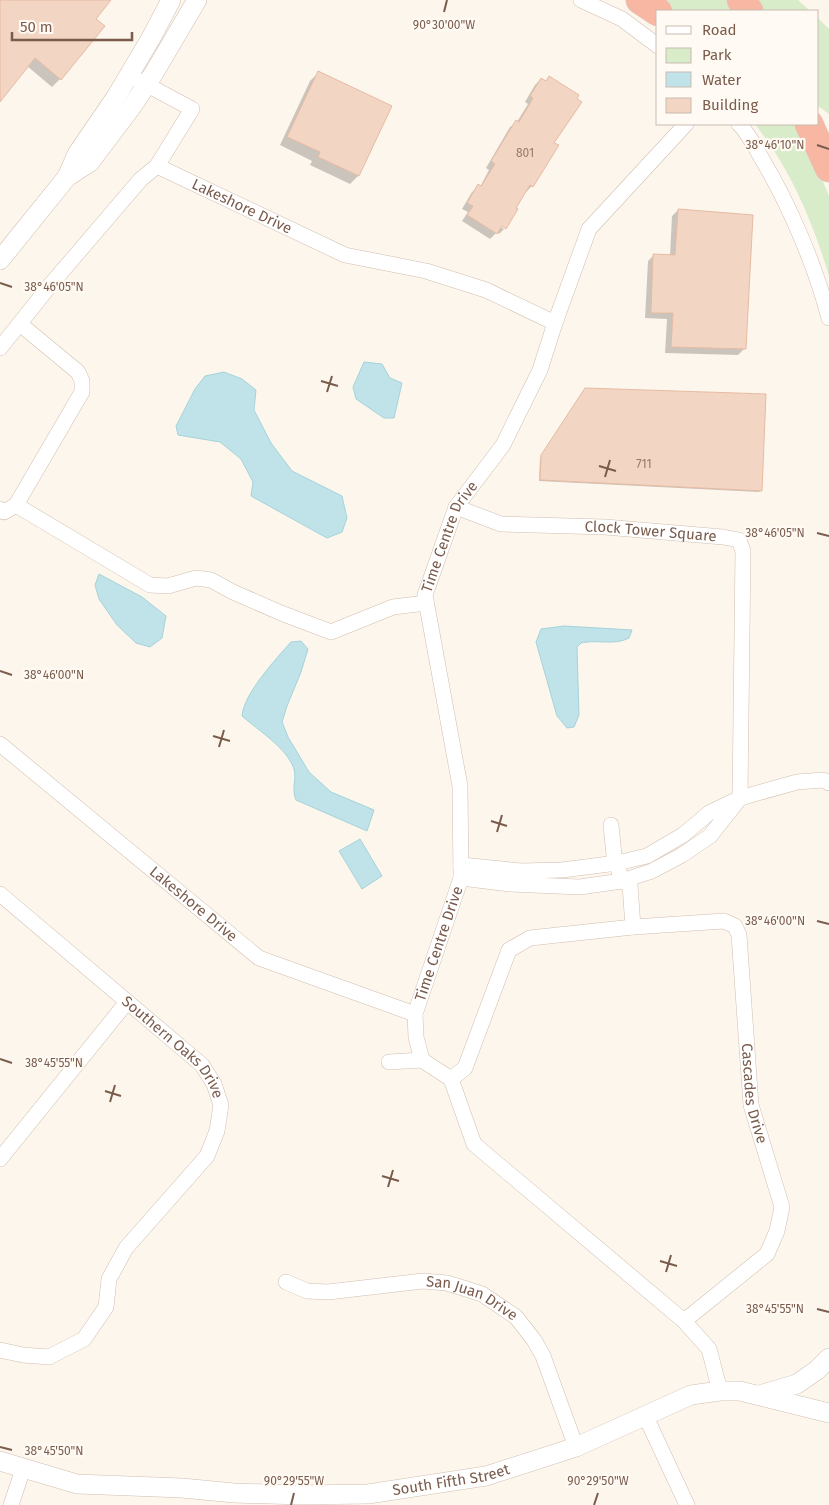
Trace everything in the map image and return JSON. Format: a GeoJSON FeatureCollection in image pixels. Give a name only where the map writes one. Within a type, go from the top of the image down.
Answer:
{"type":"FeatureCollection","features":[{"type":"Feature","properties":{"kind":"highway"},"geometry":{"type":"LineString","coordinates":[[640,0],[656,11]]}},
{"type":"Feature","properties":{"kind":"highway"},"geometry":{"type":"LineString","coordinates":[[817,126],[829,168]]}},
{"type":"Feature","properties":{"kind":"street"},"geometry":{"type":"LineString","coordinates":[[0,260],[67,177],[77,154],[129,75],[171,0]]}},
{"type":"Feature","properties":{"kind":"street"},"geometry":{"type":"LineString","coordinates":[[67,177],[90,162],[146,85],[197,0]]}},
{"type":"Feature","properties":{"kind":"street"},"geometry":{"type":"LineString","coordinates":[[581,0],[622,19],[656,44]]}},
{"type":"Feature","properties":{"kind":"street"},"geometry":{"type":"LineString","coordinates":[[0,348],[52,283],[141,179],[157,166],[192,109],[129,75]]}},
{"type":"Feature","properties":{"kind":"street","name":"Time Centre Drive"},"geometry":{"type":"LineString","coordinates":[[422,1060],[416,1037],[415,1014],[461,872],[460,786],[425,595],[456,508],[503,445],[540,370],[554,323],[589,229],[685,125]]}},
{"type":"Feature","properties":{"kind":"street"},"geometry":{"type":"LineString","coordinates":[[740,125],[768,168],[791,213],[825,302],[829,318]]}},
{"type":"Feature","properties":{"kind":"street","name":"Lakeshore Drive"},"geometry":{"type":"LineString","coordinates":[[157,166],[345,255],[426,270],[486,290],[554,323]]}},
{"type":"Feature","properties":{"kind":"street"},"geometry":{"type":"LineString","coordinates":[[0,509],[4,512],[16,505],[82,392],[82,381],[78,372],[20,324]]}},
{"type":"Feature","properties":{"kind":"street"},"geometry":{"type":"LineString","coordinates":[[16,505],[150,585],[168,586],[196,578],[211,580],[265,606],[331,632],[393,607],[426,603]]}},
{"type":"Feature","properties":{"kind":"street","name":"Clock Tower Square"},"geometry":{"type":"LineString","coordinates":[[456,508],[501,524],[605,527],[739,540],[743,551],[740,798]]}},
{"type":"Feature","properties":{"kind":"street","name":"Lakeshore Drive"},"geometry":{"type":"LineString","coordinates":[[0,744],[260,958],[415,1014]]}},
{"type":"Feature","properties":{"kind":"street"},"geometry":{"type":"LineString","coordinates":[[461,872],[562,870],[616,863],[647,856],[683,835],[709,813],[740,798],[797,782],[823,780],[829,783]]}},
{"type":"Feature","properties":{"kind":"street"},"geometry":{"type":"LineString","coordinates":[[461,872],[510,884],[580,887],[622,881],[652,871],[682,856],[710,836],[740,798]]}},
{"type":"Feature","properties":{"kind":"street"},"geometry":{"type":"LineString","coordinates":[[611,825],[616,863],[622,881],[630,885],[633,927]]}},
{"type":"Feature","properties":{"kind":"street","name":"Southern Oaks Drive"},"geometry":{"type":"LineString","coordinates":[[0,894],[202,1065],[214,1084],[221,1105],[217,1131],[207,1156],[126,1248],[109,1279],[106,1307],[84,1339],[49,1357],[23,1355],[0,1350]]}},
{"type":"Feature","properties":{"kind":"street","name":"Cascades Drive"},"geometry":{"type":"LineString","coordinates":[[451,1079],[465,1068],[509,950],[530,938],[633,927],[724,921],[735,926],[739,935],[751,1104],[782,1207],[778,1231],[767,1254],[684,1320]]}},
{"type":"Feature","properties":{"kind":"street"},"geometry":{"type":"LineString","coordinates":[[0,1159],[127,1002]]}},
{"type":"Feature","properties":{"kind":"street"},"geometry":{"type":"LineString","coordinates":[[389,1062],[422,1060],[451,1079],[474,1144],[684,1320],[709,1349],[720,1390]]}},
{"type":"Feature","properties":{"kind":"street","name":"San Juan Drive"},"geometry":{"type":"LineString","coordinates":[[286,1282],[306,1291],[328,1292],[423,1281],[447,1283],[482,1294],[516,1317],[534,1340],[543,1356],[576,1447]]}},
{"type":"Feature","properties":{"kind":"street"},"geometry":{"type":"LineString","coordinates":[[758,1395],[797,1384],[817,1370],[829,1358]]}},
{"type":"Feature","properties":{"kind":"street","name":"South Fifth Street"},"geometry":{"type":"LineString","coordinates":[[0,1461],[85,1485],[182,1488],[243,1494],[368,1494],[486,1476],[576,1447],[691,1395],[720,1390],[740,1391],[829,1413]]}},
{"type":"Feature","properties":{"kind":"street"},"geometry":{"type":"LineString","coordinates":[[645,1415],[687,1505]]}},
{"type":"Feature","properties":{"kind":"street"},"geometry":{"type":"LineString","coordinates":[[11,1505],[23,1469]]}},
{"type":"Feature","properties":{"kind":"green space"},"geometry":{"type":"Polygon","coordinates":[[[658,0],[733,0],[739,10],[673,10],[658,0]]]}},
{"type":"Feature","properties":{"kind":"green space"},"geometry":{"type":"Polygon","coordinates":[[[752,0],[798,0],[809,10],[758,10],[752,0]]]}},
{"type":"Feature","properties":{"kind":"green space"},"geometry":{"type":"Polygon","coordinates":[[[819,19],[829,29],[829,114],[819,107],[819,19]]]}},
{"type":"Feature","properties":{"kind":"green space"},"geometry":{"type":"Polygon","coordinates":[[[756,125],[799,125],[829,196],[829,276],[816,236],[799,196],[768,141],[756,125]]]}},
{"type":"Feature","properties":{"kind":"water"},"geometry":{"type":"Polygon","coordinates":[[[364,362],[382,364],[390,378],[402,383],[394,418],[384,418],[356,399],[353,387],[364,362]]]}},
{"type":"Feature","properties":{"kind":"water"},"geometry":{"type":"Polygon","coordinates":[[[224,372],[242,379],[256,390],[254,410],[271,443],[292,471],[342,496],[347,518],[342,532],[327,538],[251,496],[253,482],[241,459],[220,442],[178,435],[176,426],[195,389],[205,376],[224,372]]]}},
{"type":"Feature","properties":{"kind":"water"},"geometry":{"type":"Polygon","coordinates":[[[99,574],[142,597],[166,616],[162,638],[150,647],[136,643],[117,625],[99,599],[95,585],[99,574]]]}},
{"type":"Feature","properties":{"kind":"water"},"geometry":{"type":"Polygon","coordinates":[[[564,626],[632,630],[629,638],[617,642],[587,642],[581,643],[577,647],[579,715],[574,727],[567,728],[557,716],[536,642],[541,629],[564,626]]]}},
{"type":"Feature","properties":{"kind":"water"},"geometry":{"type":"Polygon","coordinates":[[[301,641],[308,649],[282,722],[288,737],[309,772],[331,792],[374,810],[367,831],[296,800],[294,792],[295,773],[290,761],[272,740],[242,716],[248,697],[269,667],[291,642],[301,641]]]}},
{"type":"Feature","properties":{"kind":"water"},"geometry":{"type":"Polygon","coordinates":[[[360,839],[382,876],[362,889],[339,851],[360,839]]]}},
{"type":"Feature","properties":{"kind":"building"},"geometry":{"type":"Polygon","coordinates":[[[0,0],[111,0],[96,19],[105,26],[61,80],[35,58],[0,102],[0,0]]]}},
{"type":"Feature","properties":{"kind":"building"},"geometry":{"type":"Polygon","coordinates":[[[318,71],[392,106],[359,176],[318,157],[320,152],[287,137],[318,71]]]}},
{"type":"Feature","properties":{"kind":"building"},"geometry":{"type":"Polygon","coordinates":[[[549,76],[579,95],[577,99],[582,102],[554,143],[559,145],[533,187],[530,185],[506,229],[502,226],[497,234],[467,215],[473,206],[467,203],[478,184],[481,186],[495,164],[491,161],[516,120],[519,122],[533,98],[530,96],[541,78],[546,81],[549,76]]]}},
{"type":"Feature","properties":{"kind":"building"},"geometry":{"type":"Polygon","coordinates":[[[678,209],[753,215],[746,349],[671,347],[673,313],[651,313],[653,254],[675,255],[678,209]]]}},
{"type":"Feature","properties":{"kind":"building"},"geometry":{"type":"Polygon","coordinates":[[[585,388],[766,394],[762,491],[540,480],[541,455],[585,388]]]}}]}
